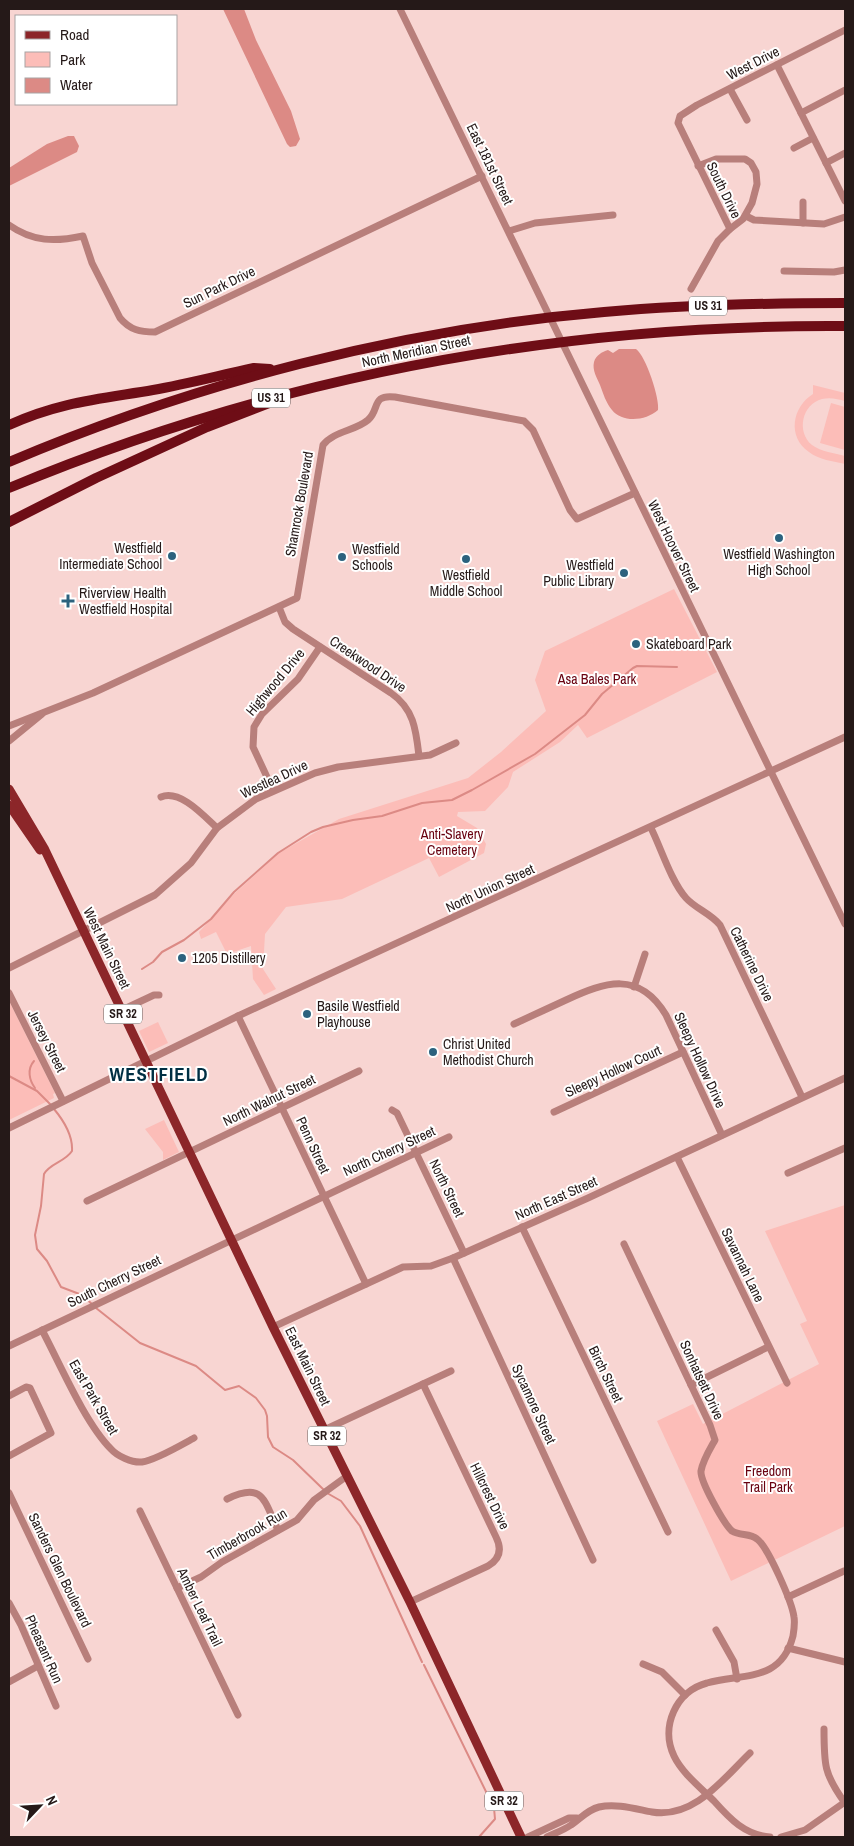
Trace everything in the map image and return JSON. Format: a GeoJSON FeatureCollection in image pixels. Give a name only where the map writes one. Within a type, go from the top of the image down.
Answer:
{"type":"FeatureCollection","features":[{"type":"Feature","properties":{"kind":"highway","name":"North Meridian Street"},"geometry":{"type":"LineString","coordinates":[[9,462],[152,408],[276,370],[419,339],[571,315],[726,305],[845,303]]}},
{"type":"Feature","properties":{"kind":"highway","name":"North Meridian Street"},"geometry":{"type":"LineString","coordinates":[[9,488],[157,432],[286,394],[451,357],[582,338],[739,327],[845,326]]}},
{"type":"Feature","properties":{"kind":"highway"},"geometry":{"type":"LineString","coordinates":[[9,425],[62,405],[155,390],[254,368],[276,370]]}},
{"type":"Feature","properties":{"kind":"highway"},"geometry":{"type":"LineString","coordinates":[[9,522],[96,478],[286,394]]}},
{"type":"Feature","properties":{"kind":"main road","name":"West Main Street"},"geometry":{"type":"LineString","coordinates":[[9,788],[33,826],[146,1060]]}},
{"type":"Feature","properties":{"kind":"main road","name":"West Main Street"},"geometry":{"type":"LineString","coordinates":[[9,805],[57,875]]}},
{"type":"Feature","properties":{"kind":"main road","name":"East Main Street"},"geometry":{"type":"LineString","coordinates":[[146,1060],[273,1328],[410,1602],[521,1837]]}},
{"type":"Feature","properties":{"kind":"street","name":"East 181st Street"},"geometry":{"type":"LineString","coordinates":[[400,9],[557,331]]}},
{"type":"Feature","properties":{"kind":"street","name":"West Drive"},"geometry":{"type":"LineString","coordinates":[[678,124],[680,116],[686,111],[845,30]]}},
{"type":"Feature","properties":{"kind":"street"},"geometry":{"type":"LineString","coordinates":[[777,65],[845,202]]}},
{"type":"Feature","properties":{"kind":"street"},"geometry":{"type":"LineString","coordinates":[[730,89],[747,120]]}},
{"type":"Feature","properties":{"kind":"street"},"geometry":{"type":"LineString","coordinates":[[801,113],[845,90]]}},
{"type":"Feature","properties":{"kind":"street","name":"South Drive"},"geometry":{"type":"LineString","coordinates":[[678,124],[730,229],[712,250],[691,289]]}},
{"type":"Feature","properties":{"kind":"street"},"geometry":{"type":"LineString","coordinates":[[794,148],[813,138]]}},
{"type":"Feature","properties":{"kind":"street"},"geometry":{"type":"LineString","coordinates":[[826,163],[845,153]]}},
{"type":"Feature","properties":{"kind":"street"},"geometry":{"type":"LineString","coordinates":[[698,166],[716,159],[745,159],[751,163],[756,172],[757,184],[746,216],[730,229]]}},
{"type":"Feature","properties":{"kind":"street","name":"Sun Park Drive"},"geometry":{"type":"LineString","coordinates":[[9,225],[18,232],[40,240],[60,241],[83,236],[92,263],[120,318],[134,330],[155,332],[482,176]]}},
{"type":"Feature","properties":{"kind":"street"},"geometry":{"type":"LineString","coordinates":[[803,223],[804,202]]}},
{"type":"Feature","properties":{"kind":"street"},"geometry":{"type":"LineString","coordinates":[[509,231],[535,223],[613,216]]}},
{"type":"Feature","properties":{"kind":"street"},"geometry":{"type":"LineString","coordinates":[[746,216],[754,220],[829,224],[845,216]]}},
{"type":"Feature","properties":{"kind":"street"},"geometry":{"type":"LineString","coordinates":[[784,270],[824,272],[845,270]]}},
{"type":"Feature","properties":{"kind":"street","name":"West Hoover Street"},"geometry":{"type":"LineString","coordinates":[[557,331],[845,924]]}},
{"type":"Feature","properties":{"kind":"street","name":"Shamrock Boulevard"},"geometry":{"type":"LineString","coordinates":[[9,726],[42,714],[297,598],[323,444],[332,437],[368,420],[377,403],[383,398],[395,397],[524,421],[533,430],[570,510],[577,519],[635,493]]}},
{"type":"Feature","properties":{"kind":"street","name":"Creekwood Drive"},"geometry":{"type":"LineString","coordinates":[[279,607],[285,622],[391,693],[405,705],[414,723],[419,756]]}},
{"type":"Feature","properties":{"kind":"street","name":"Highwood Drive"},"geometry":{"type":"LineString","coordinates":[[273,790],[254,747],[254,727],[262,714],[298,679],[320,647]]}},
{"type":"Feature","properties":{"kind":"street","name":"Shamrock Boulevard"},"geometry":{"type":"LineString","coordinates":[[9,741],[42,714]]}},
{"type":"Feature","properties":{"kind":"street","name":"North Union Street"},"geometry":{"type":"LineString","coordinates":[[9,1128],[238,1016],[651,828],[845,737]]}},
{"type":"Feature","properties":{"kind":"street","name":"Westlea Drive"},"geometry":{"type":"LineString","coordinates":[[9,968],[145,900],[166,887],[191,862],[217,828],[241,808],[273,790],[298,779],[338,767],[438,753],[456,743]]}},
{"type":"Feature","properties":{"kind":"street"},"geometry":{"type":"LineString","coordinates":[[161,797],[168,795],[177,798],[217,828]]}},
{"type":"Feature","properties":{"kind":"street","name":"Catherine Drive"},"geometry":{"type":"LineString","coordinates":[[651,828],[681,891],[690,902],[709,914],[720,925],[802,1097]]}},
{"type":"Feature","properties":{"kind":"street"},"geometry":{"type":"LineString","coordinates":[[634,987],[645,954]]}},
{"type":"Feature","properties":{"kind":"street","name":"Sleepy Hollow Drive"},"geometry":{"type":"LineString","coordinates":[[514,1024],[597,986],[615,983],[634,987],[645,992],[657,1002],[722,1135]]}},
{"type":"Feature","properties":{"kind":"street","name":"Jersey Street"},"geometry":{"type":"LineString","coordinates":[[9,993],[60,1102]]}},
{"type":"Feature","properties":{"kind":"street"},"geometry":{"type":"LineString","coordinates":[[122,1010],[154,995],[159,995]]}},
{"type":"Feature","properties":{"kind":"street","name":"Penn Street"},"geometry":{"type":"LineString","coordinates":[[238,1016],[366,1284]]}},
{"type":"Feature","properties":{"kind":"street","name":"Sleepy Hollow Court"},"geometry":{"type":"LineString","coordinates":[[554,1112],[683,1052]]}},
{"type":"Feature","properties":{"kind":"street","name":"North Walnut Street"},"geometry":{"type":"LineString","coordinates":[[86,1201],[359,1071]]}},
{"type":"Feature","properties":{"kind":"street","name":"North East Street"},"geometry":{"type":"LineString","coordinates":[[273,1328],[406,1266],[431,1266],[453,1258],[845,1078]]}},
{"type":"Feature","properties":{"kind":"street","name":"North Street"},"geometry":{"type":"LineString","coordinates":[[392,1110],[397,1113],[464,1253]]}},
{"type":"Feature","properties":{"kind":"street","name":"North Cherry Street"},"geometry":{"type":"LineString","coordinates":[[231,1239],[449,1137]]}},
{"type":"Feature","properties":{"kind":"street"},"geometry":{"type":"LineString","coordinates":[[788,1173],[845,1148]]}},
{"type":"Feature","properties":{"kind":"street","name":"Savannah Lane"},"geometry":{"type":"LineString","coordinates":[[676,1157],[786,1384]]}},
{"type":"Feature","properties":{"kind":"street","name":"Birch Street"},"geometry":{"type":"LineString","coordinates":[[522,1227],[668,1532]]}},
{"type":"Feature","properties":{"kind":"street","name":"South Cherry Street"},"geometry":{"type":"LineString","coordinates":[[9,1346],[231,1239]]}},
{"type":"Feature","properties":{"kind":"street","name":"Sonhatsett Drive"},"geometry":{"type":"LineString","coordinates":[[624,1244],[710,1425],[715,1440],[703,1463],[701,1474],[727,1526],[737,1534],[752,1536],[762,1543],[788,1597],[794,1625],[788,1648]]}},
{"type":"Feature","properties":{"kind":"street","name":"Sycamore Street"},"geometry":{"type":"LineString","coordinates":[[453,1258],[593,1560]]}},
{"type":"Feature","properties":{"kind":"street","name":"East Park Street"},"geometry":{"type":"LineString","coordinates":[[42,1330],[86,1413],[102,1440],[113,1451],[123,1457],[142,1462],[194,1438]]}},
{"type":"Feature","properties":{"kind":"street"},"geometry":{"type":"LineString","coordinates":[[691,1384],[768,1347]]}},
{"type":"Feature","properties":{"kind":"street"},"geometry":{"type":"LineString","coordinates":[[324,1430],[451,1371]]}},
{"type":"Feature","properties":{"kind":"street","name":"Hillcrest Drive"},"geometry":{"type":"LineString","coordinates":[[410,1602],[488,1566],[498,1558],[500,1551],[496,1536],[423,1384]]}},
{"type":"Feature","properties":{"kind":"street"},"geometry":{"type":"LineString","coordinates":[[9,1396],[30,1388],[52,1433],[9,1456]]}},
{"type":"Feature","properties":{"kind":"street","name":"Timberbrook Run"},"geometry":{"type":"LineString","coordinates":[[177,1588],[201,1577],[222,1562],[297,1520],[325,1491],[347,1476]]}},
{"type":"Feature","properties":{"kind":"street"},"geometry":{"type":"LineString","coordinates":[[227,1499],[247,1491],[256,1492],[264,1501],[278,1530]]}},
{"type":"Feature","properties":{"kind":"street","name":"Sanders Glen Boulevard"},"geometry":{"type":"LineString","coordinates":[[9,1493],[88,1659]]}},
{"type":"Feature","properties":{"kind":"street","name":"Amber Leaf Trail"},"geometry":{"type":"LineString","coordinates":[[140,1511],[238,1715]]}},
{"type":"Feature","properties":{"kind":"street"},"geometry":{"type":"LineString","coordinates":[[788,1597],[844,1571]]}},
{"type":"Feature","properties":{"kind":"street","name":"Pheasant Run"},"geometry":{"type":"LineString","coordinates":[[9,1603],[56,1706]]}},
{"type":"Feature","properties":{"kind":"street"},"geometry":{"type":"LineString","coordinates":[[716,1630],[734,1662],[737,1679]]}},
{"type":"Feature","properties":{"kind":"street"},"geometry":{"type":"LineString","coordinates":[[770,1837],[756,1835],[738,1826],[678,1762],[670,1740],[669,1730],[674,1710],[685,1695],[707,1683],[756,1676],[770,1669],[780,1660],[788,1648],[845,1662]]}},
{"type":"Feature","properties":{"kind":"street"},"geometry":{"type":"LineString","coordinates":[[643,1664],[662,1672],[685,1695]]}},
{"type":"Feature","properties":{"kind":"street"},"geometry":{"type":"LineString","coordinates":[[9,1682],[38,1666]]}},
{"type":"Feature","properties":{"kind":"street"},"geometry":{"type":"LineString","coordinates":[[781,1837],[806,1830],[845,1802],[827,1775],[824,1758],[824,1729]]}},
{"type":"Feature","properties":{"kind":"street"},"geometry":{"type":"LineString","coordinates":[[528,1837],[598,1807],[606,1806],[659,1813],[674,1812],[696,1803],[750,1753]]}},
{"type":"Feature","properties":{"kind":"street"},"geometry":{"type":"LineString","coordinates":[[547,1837],[573,1824],[576,1818]]}},
{"type":"Feature","properties":{"kind":"green space"},"geometry":{"type":"Polygon","coordinates":[[[813,385],[845,393],[845,401],[828,398],[815,402],[806,412],[803,426],[804,433],[812,445],[824,451],[845,456],[845,464],[813,455],[802,446],[797,438],[795,422],[797,414],[800,406],[813,394],[813,385]]]}},
{"type":"Feature","properties":{"kind":"green space"},"geometry":{"type":"Polygon","coordinates":[[[831,403],[845,407],[845,450],[820,443],[831,403]]]}},
{"type":"Feature","properties":{"kind":"green space","name":"Asa Bales Park"},"geometry":{"type":"Polygon","coordinates":[[[674,589],[717,672],[587,738],[578,725],[560,742],[513,772],[508,787],[485,811],[458,812],[457,816],[477,828],[486,844],[484,853],[439,877],[429,858],[342,899],[286,907],[265,934],[263,969],[276,989],[264,995],[253,979],[251,946],[227,954],[216,932],[201,939],[199,932],[235,893],[279,853],[339,819],[468,778],[501,752],[546,711],[535,680],[545,651],[674,589]]]}},
{"type":"Feature","properties":{"kind":"green space"},"geometry":{"type":"Polygon","coordinates":[[[9,1001],[55,1093],[53,1094],[54,1098],[9,1120],[9,1001]]]}},
{"type":"Feature","properties":{"kind":"green space"},"geometry":{"type":"Polygon","coordinates":[[[158,1022],[168,1043],[149,1052],[139,1031],[158,1022]]]}},
{"type":"Feature","properties":{"kind":"green space"},"geometry":{"type":"Polygon","coordinates":[[[164,1120],[179,1152],[163,1160],[163,1152],[145,1129],[164,1120]]]}},
{"type":"Feature","properties":{"kind":"green space","name":"Freedom Trail Park"},"geometry":{"type":"Polygon","coordinates":[[[845,1205],[845,1526],[731,1581],[657,1421],[693,1404],[703,1424],[819,1364],[800,1324],[807,1321],[765,1231],[845,1205]]]}},
{"type":"Feature","properties":{"kind":"water"},"geometry":{"type":"Polygon","coordinates":[[[223,9],[244,9],[256,40],[291,111],[300,139],[296,146],[290,147],[287,144],[223,9]]]}},
{"type":"Feature","properties":{"kind":"water"},"geometry":{"type":"Polygon","coordinates":[[[68,136],[74,136],[79,146],[77,152],[9,186],[9,168],[47,144],[68,136]]]}},
{"type":"Feature","properties":{"kind":"water"},"geometry":{"type":"Polygon","coordinates":[[[619,349],[636,349],[644,360],[657,397],[658,410],[653,414],[641,418],[628,419],[616,414],[608,404],[594,371],[594,362],[604,352],[608,350],[613,353],[619,349]]]}},
{"type":"Feature","properties":{"kind":"waterway"},"geometry":{"type":"LineString","coordinates":[[142,969],[153,962],[162,952],[184,940],[211,919],[234,892],[278,853],[311,832],[323,827],[353,820],[382,816],[422,803],[452,800],[535,754],[585,715],[602,694],[633,668],[637,666],[677,667]]}},
{"type":"Feature","properties":{"kind":"waterway"},"geometry":{"type":"LineString","coordinates":[[34,1061],[30,1067],[30,1074],[31,1082],[35,1088]]}},
{"type":"Feature","properties":{"kind":"waterway"},"geometry":{"type":"LineString","coordinates":[[9,1076],[37,1091],[51,1105]]}},
{"type":"Feature","properties":{"kind":"waterway"},"geometry":{"type":"LineString","coordinates":[[54,1109],[67,1128],[71,1139],[72,1151],[66,1158],[50,1167],[44,1174],[41,1206],[35,1235],[37,1249],[47,1261],[61,1287],[82,1295],[93,1305]]}},
{"type":"Feature","properties":{"kind":"waterway"},"geometry":{"type":"LineString","coordinates":[[96,1308],[140,1343],[196,1366],[225,1390],[239,1386],[256,1398],[265,1410],[268,1437],[273,1447],[293,1460],[324,1490]]}},
{"type":"Feature","properties":{"kind":"waterway"},"geometry":{"type":"LineString","coordinates":[[327,1493],[341,1501],[360,1526],[422,1662]]}},
{"type":"Feature","properties":{"kind":"waterway"},"geometry":{"type":"LineString","coordinates":[[424,1665],[494,1808],[495,1819],[479,1837]]}},
{"type":"Feature","properties":{"kind":"place","name":"Westfield Washington High School"},"geometry":{"type":"Point","coordinates":[779,538]}},
{"type":"Feature","properties":{"kind":"place","name":"Westfield Intermediate School"},"geometry":{"type":"Point","coordinates":[172,556]}},
{"type":"Feature","properties":{"kind":"place","name":"Westfield Schools"},"geometry":{"type":"Point","coordinates":[342,557]}},
{"type":"Feature","properties":{"kind":"place","name":"Westfield Middle School"},"geometry":{"type":"Point","coordinates":[466,559]}},
{"type":"Feature","properties":{"kind":"place","name":"Westfield Public Library"},"geometry":{"type":"Point","coordinates":[624,573]}},
{"type":"Feature","properties":{"kind":"place","name":"Riverview Health Westfield Hospital"},"geometry":{"type":"Point","coordinates":[68,601]}},
{"type":"Feature","properties":{"kind":"place","name":"Skateboard Park"},"geometry":{"type":"Point","coordinates":[636,644]}},
{"type":"Feature","properties":{"kind":"place","name":"1205 Distillery"},"geometry":{"type":"Point","coordinates":[182,958]}},
{"type":"Feature","properties":{"kind":"place","name":"Basile Westfield Playhouse"},"geometry":{"type":"Point","coordinates":[307,1014]}},
{"type":"Feature","properties":{"kind":"place","name":"Christ United Methodist Church"},"geometry":{"type":"Point","coordinates":[433,1052]}},
{"type":"Feature","properties":{"kind":"district","name":"WESTFIELD"},"geometry":{"type":"Point","coordinates":[159,1074]}},
{"type":"Feature","properties":{"kind":"park label","name":"Anti-Slavery Cemetery"},"geometry":{"type":"Point","coordinates":[452,842]}}]}
